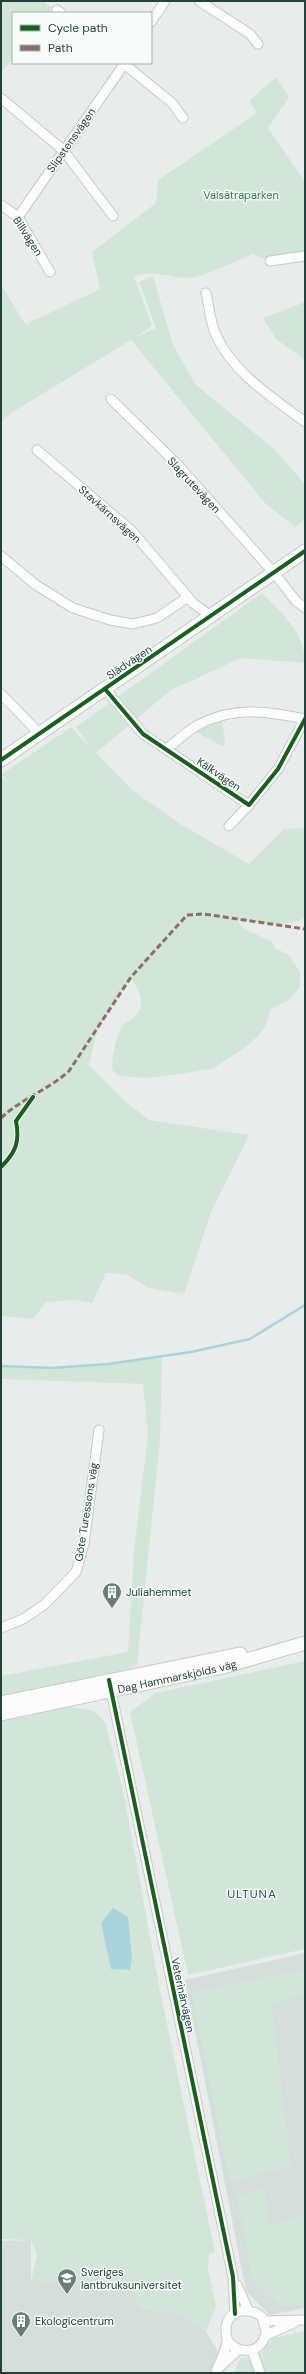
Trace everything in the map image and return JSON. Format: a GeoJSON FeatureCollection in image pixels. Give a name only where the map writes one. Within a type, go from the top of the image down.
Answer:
{"type":"FeatureCollection","features":[{"type":"Feature","properties":{"kind":"main road","name":"Slädvägen"},"geometry":{"type":"LineString","coordinates":[[1,760],[212,617],[305,551]]}},
{"type":"Feature","properties":{"kind":"main road","name":"Dag Hammarskjölds väg"},"geometry":{"type":"LineString","coordinates":[[1,1714],[110,1686],[305,1642]]}},
{"type":"Feature","properties":{"kind":"main road","name":"Dag Hammarskjölds väg"},"geometry":{"type":"LineString","coordinates":[[1,1703],[110,1686]]}},
{"type":"Feature","properties":{"kind":"street"},"geometry":{"type":"LineString","coordinates":[[152,20],[165,1]]}},
{"type":"Feature","properties":{"kind":"street"},"geometry":{"type":"LineString","coordinates":[[199,1],[250,34],[258,44]]}},
{"type":"Feature","properties":{"kind":"street","name":"Slipstensvägen"},"geometry":{"type":"LineString","coordinates":[[18,217],[123,64]]}},
{"type":"Feature","properties":{"kind":"street"},"geometry":{"type":"LineString","coordinates":[[125,64],[172,103],[183,118]]}},
{"type":"Feature","properties":{"kind":"street"},"geometry":{"type":"LineString","coordinates":[[2,99],[63,150],[113,216]]}},
{"type":"Feature","properties":{"kind":"street","name":"Billvägen"},"geometry":{"type":"LineString","coordinates":[[1,205],[18,217],[50,272]]}},
{"type":"Feature","properties":{"kind":"street"},"geometry":{"type":"LineString","coordinates":[[270,261],[305,256]]}},
{"type":"Feature","properties":{"kind":"street"},"geometry":{"type":"LineString","coordinates":[[206,292],[215,334],[234,365],[305,422]]}},
{"type":"Feature","properties":{"kind":"street","name":"Slagrutevägen"},"geometry":{"type":"LineString","coordinates":[[111,399],[178,465],[274,573],[296,601],[305,608]]}},
{"type":"Feature","properties":{"kind":"street","name":"Stavkärnsvägen"},"geometry":{"type":"LineString","coordinates":[[37,450],[132,531],[188,597],[212,617]]}},
{"type":"Feature","properties":{"kind":"street"},"geometry":{"type":"LineString","coordinates":[[1,556],[36,584],[73,608],[110,620],[133,624],[157,618],[188,597]]}},
{"type":"Feature","properties":{"kind":"street","name":"Kälkvägen"},"geometry":{"type":"LineString","coordinates":[[106,689],[143,734],[249,805]]}},
{"type":"Feature","properties":{"kind":"street"},"geometry":{"type":"LineString","coordinates":[[1,694],[40,734]]}},
{"type":"Feature","properties":{"kind":"street"},"geometry":{"type":"LineString","coordinates":[[166,749],[197,726],[227,713],[266,711],[305,719],[278,769],[249,805],[229,826]]}},
{"type":"Feature","properties":{"kind":"street","name":"Göte Turessons väg"},"geometry":{"type":"LineString","coordinates":[[1,1628],[23,1619],[44,1605],[76,1572],[84,1544],[98,1430]]}},
{"type":"Feature","properties":{"kind":"street","name":"Veterinärvägen"},"geometry":{"type":"LineString","coordinates":[[110,1686],[233,2277],[234,2314]]}},
{"type":"Feature","properties":{"kind":"street","name":"Veterinärvägen"},"geometry":{"type":"LineString","coordinates":[[233,2277],[248,2310]]}},
{"type":"Feature","properties":{"kind":"street"},"geometry":{"type":"LineString","coordinates":[[215,2372],[227,2340],[225,2329],[231,2316],[240,2310],[248,2310],[257,2313],[264,2321],[266,2335],[260,2346],[252,2350],[238,2350],[227,2340]]}},
{"type":"Feature","properties":{"kind":"street"},"geometry":{"type":"LineString","coordinates":[[264,2321],[303,2320]]}},
{"type":"Feature","properties":{"kind":"street"},"geometry":{"type":"LineString","coordinates":[[266,2335],[303,2320]]}},
{"type":"Feature","properties":{"kind":"street"},"geometry":{"type":"LineString","coordinates":[[215,2372],[238,2350]]}},
{"type":"Feature","properties":{"kind":"street"},"geometry":{"type":"LineString","coordinates":[[252,2350],[260,2373]]}},
{"type":"Feature","properties":{"kind":"shaded area"},"geometry":{"type":"Polygon","coordinates":[[[305,1953],[305,2308],[269,2315],[246,2291],[185,1980],[305,1953]]]}},
{"type":"Feature","properties":{"kind":"shaded area","name":"Sveriges lantbruksuniversitet"},"geometry":{"type":"Polygon","coordinates":[[[31,2240],[31,2281],[127,2280],[140,2309],[178,2312],[206,2331],[227,2367],[223,2373],[1,2373],[1,2241],[31,2240]]]}},
{"type":"Feature","properties":{"kind":"green space"},"geometry":{"type":"Polygon","coordinates":[[[1,1],[43,1],[52,8],[49,12],[12,12],[12,59],[1,73],[1,1]]]}},
{"type":"Feature","properties":{"kind":"green space","name":"Valsätraparken"},"geometry":{"type":"Polygon","coordinates":[[[276,77],[289,97],[268,128],[305,182],[305,256],[270,261],[253,254],[211,272],[189,278],[148,274],[134,276],[152,326],[136,337],[156,328],[139,282],[153,276],[173,345],[195,384],[274,449],[305,484],[305,519],[295,527],[265,503],[131,340],[11,413],[1,422],[1,284],[23,321],[29,326],[28,323],[100,289],[92,252],[156,203],[158,180],[257,113],[249,101],[276,77]]]}},
{"type":"Feature","properties":{"kind":"green space"},"geometry":{"type":"Polygon","coordinates":[[[305,302],[305,360],[276,339],[263,318],[305,302]]]}},
{"type":"Feature","properties":{"kind":"green space"},"geometry":{"type":"Polygon","coordinates":[[[262,593],[285,616],[297,633],[304,652],[305,663],[241,658],[171,690],[96,753],[132,790],[182,825],[249,864],[284,829],[305,828],[305,918],[279,924],[236,920],[244,929],[271,941],[276,949],[288,954],[300,972],[300,987],[289,1000],[271,1009],[265,1027],[258,1036],[246,1047],[212,1069],[150,1078],[119,1076],[112,1070],[117,1037],[123,1025],[138,1013],[141,1003],[141,998],[131,977],[97,1031],[89,1065],[126,1102],[149,1120],[249,1135],[211,1212],[184,1294],[148,1288],[126,1274],[106,1273],[92,1303],[74,1300],[46,1302],[33,1319],[1,1316],[1,776],[9,784],[2,774],[71,727],[92,749],[76,727],[262,593]]]}},
{"type":"Feature","properties":{"kind":"green space"},"geometry":{"type":"Polygon","coordinates":[[[222,719],[225,743],[222,746],[194,731],[222,719]]]}},
{"type":"Feature","properties":{"kind":"green space"},"geometry":{"type":"Polygon","coordinates":[[[162,1356],[160,1440],[137,1665],[128,1669],[1,1696],[1,1676],[128,1652],[134,1551],[148,1434],[143,1384],[1,1379],[1,1366],[52,1368],[108,1364],[162,1356]]]}},
{"type":"Feature","properties":{"kind":"green space"},"geometry":{"type":"Polygon","coordinates":[[[305,1661],[305,1949],[188,1975],[130,1712],[156,1693],[305,1661]]]}},
{"type":"Feature","properties":{"kind":"green space"},"geometry":{"type":"Polygon","coordinates":[[[71,1707],[94,1711],[105,1722],[124,1795],[160,1991],[215,2252],[209,2254],[208,2269],[216,2307],[206,2331],[178,2312],[140,2309],[127,2280],[31,2281],[37,2255],[31,2240],[1,2239],[1,1722],[71,1707]]]}},
{"type":"Feature","properties":{"kind":"green space"},"geometry":{"type":"Polygon","coordinates":[[[305,1970],[305,1994],[272,2005],[291,2165],[230,2183],[191,1992],[305,1970]]]}},
{"type":"Feature","properties":{"kind":"green space"},"geometry":{"type":"Polygon","coordinates":[[[265,2188],[269,2225],[305,2215],[305,2304],[283,2307],[252,2281],[237,2196],[265,2188]]]}},
{"type":"Feature","properties":{"kind":"green space"},"geometry":{"type":"Polygon","coordinates":[[[305,2331],[305,2373],[234,2373],[240,2359],[261,2353],[272,2338],[305,2331]]]}},
{"type":"Feature","properties":{"kind":"water"},"geometry":{"type":"Polygon","coordinates":[[[113,1908],[128,1917],[132,1957],[130,1970],[111,1969],[101,1923],[113,1908]]]}},
{"type":"Feature","properties":{"kind":"waterway"},"geometry":{"type":"LineString","coordinates":[[1,1366],[52,1368],[108,1364],[191,1352],[250,1339],[305,1305]]}},
{"type":"Feature","properties":{"kind":"marked path"},"geometry":{"type":"LineString","coordinates":[[1,1118],[17,1105],[52,1084],[69,1071],[131,977],[187,915],[204,914],[305,929]]}},
{"type":"Feature","properties":{"kind":"cycle path"},"geometry":{"type":"LineString","coordinates":[[1,760],[305,551]]}},
{"type":"Feature","properties":{"kind":"cycle path"},"geometry":{"type":"LineString","coordinates":[[105,689],[143,734],[249,805],[278,769],[305,719]]}},
{"type":"Feature","properties":{"kind":"cycle path"},"geometry":{"type":"LineString","coordinates":[[1,1167],[16,1146],[16,1121],[33,1097]]}},
{"type":"Feature","properties":{"kind":"cycle path"},"geometry":{"type":"LineString","coordinates":[[109,1680],[233,2277],[235,2314]]}},
{"type":"Feature","properties":{"kind":"place","name":"Juliahemmet"},"geometry":{"type":"Point","coordinates":[112,1609]}},
{"type":"Feature","properties":{"kind":"place","name":"Sveriges lantbruksuniversitet"},"geometry":{"type":"Point","coordinates":[67,2295]}},
{"type":"Feature","properties":{"kind":"place","name":"Ekologicentrum"},"geometry":{"type":"Point","coordinates":[21,2338]}},
{"type":"Feature","properties":{"kind":"district","name":"ULTUNA"},"geometry":{"type":"Point","coordinates":[252,1894]}}]}
